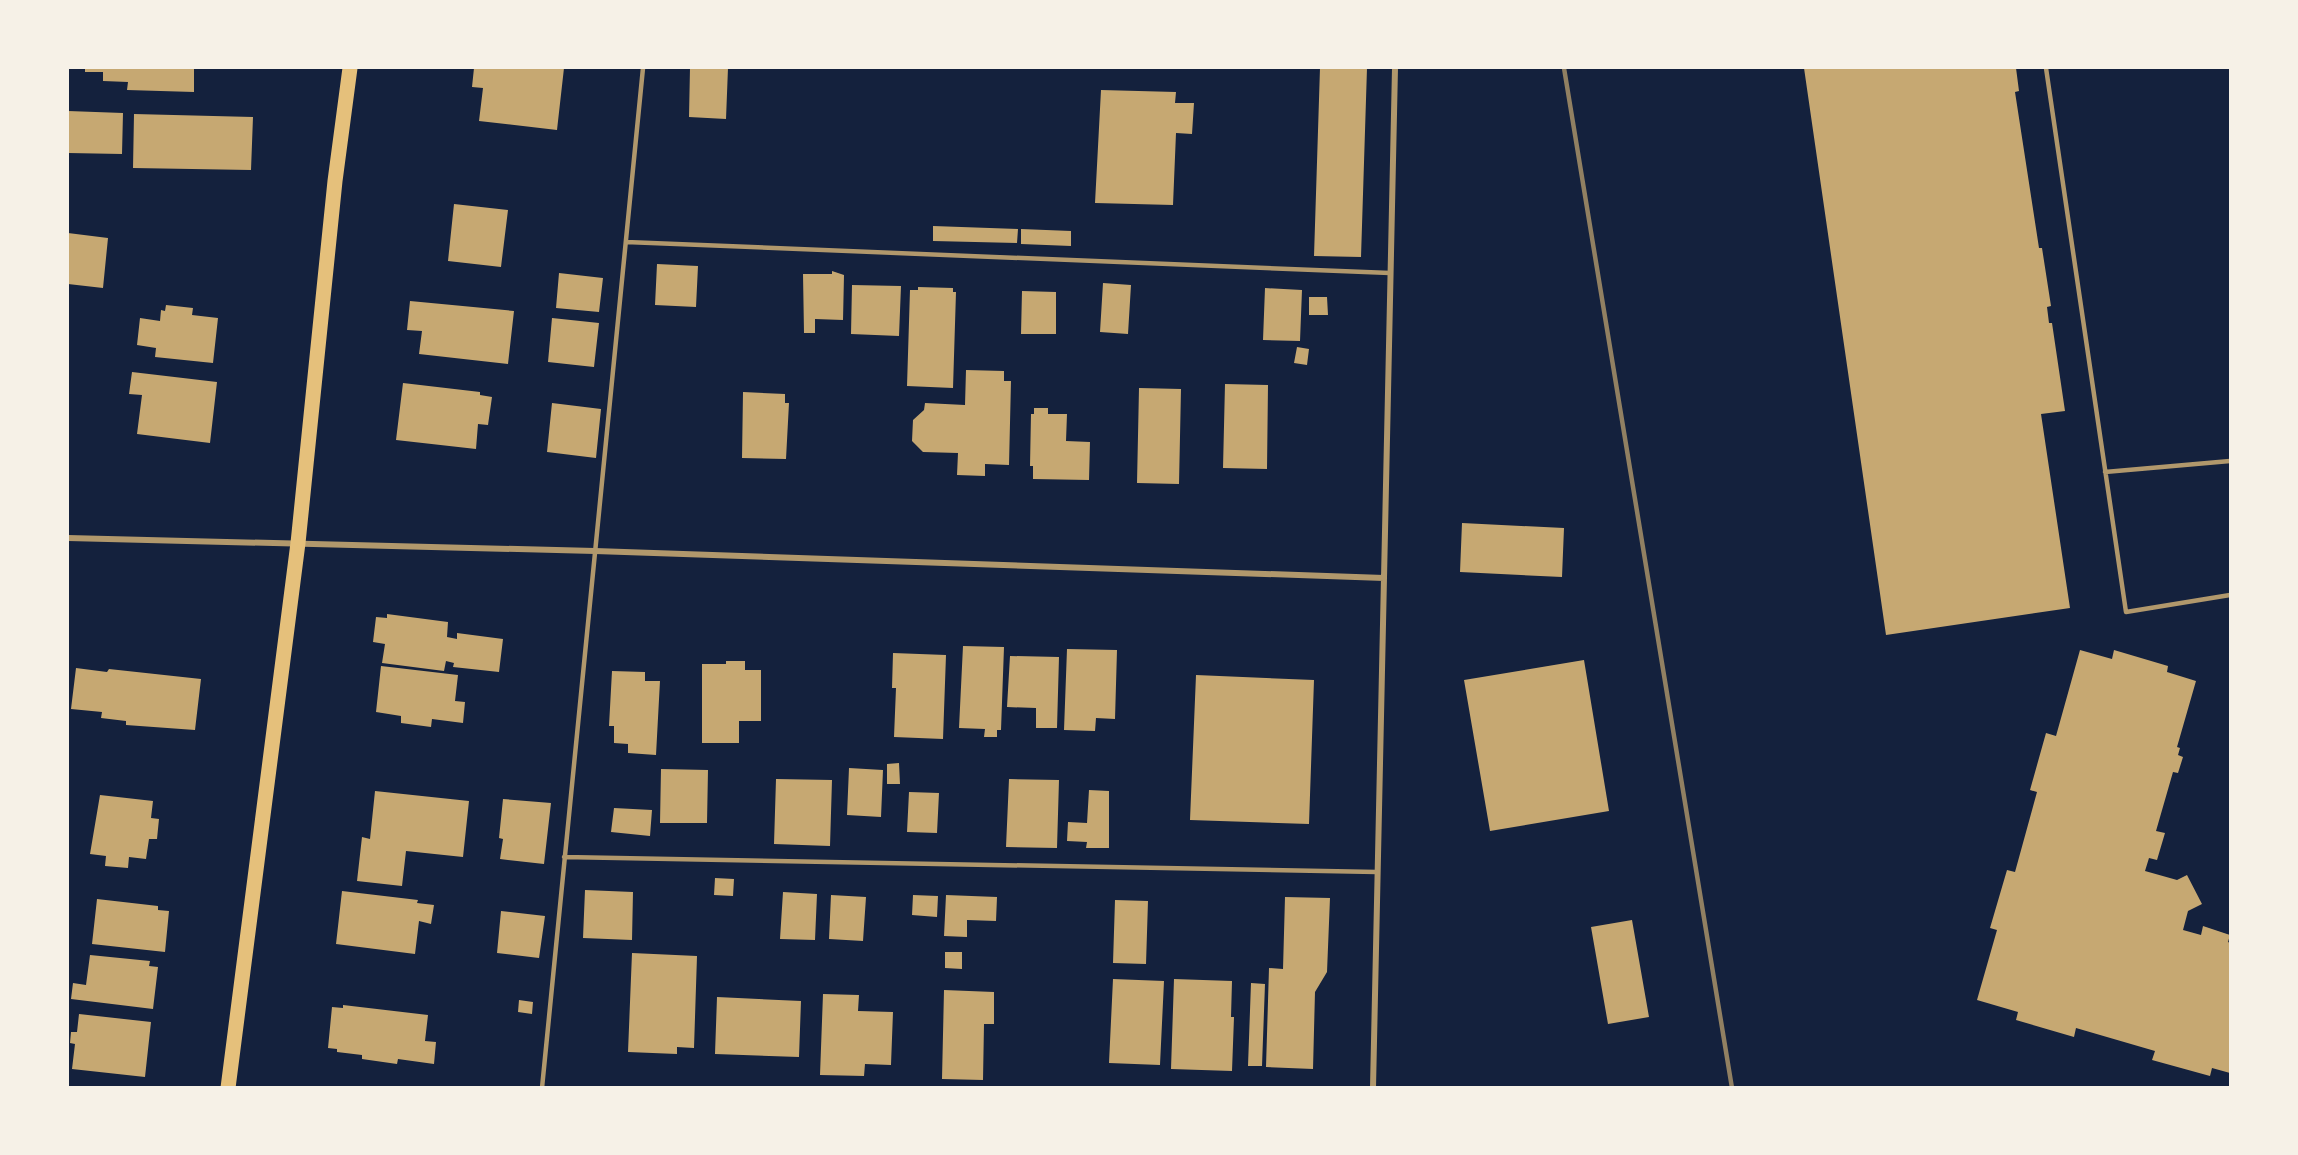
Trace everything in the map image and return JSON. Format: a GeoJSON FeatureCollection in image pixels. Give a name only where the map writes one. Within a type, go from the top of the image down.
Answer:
{"type":"FeatureCollection","features":[{"type":"Feature","properties":{"kind":"main road"},"geometry":{"type":"LineString","coordinates":[[228,1088],[298,543],[335,181],[350,68]]}},
{"type":"Feature","properties":{"kind":"street"},"geometry":{"type":"LineString","coordinates":[[1372,1088],[1395,68]]}},
{"type":"Feature","properties":{"kind":"street"},"geometry":{"type":"LineString","coordinates":[[68,538],[595,551],[1384,578]]}},
{"type":"Feature","properties":{"kind":"lane"},"geometry":{"type":"LineString","coordinates":[[542,1088],[643,68]]}},
{"type":"Feature","properties":{"kind":"lane"},"geometry":{"type":"LineString","coordinates":[[2046,68],[2126,612],[2230,595]]}},
{"type":"Feature","properties":{"kind":"lane"},"geometry":{"type":"LineString","coordinates":[[626,242],[1390,273]]}},
{"type":"Feature","properties":{"kind":"lane"},"geometry":{"type":"LineString","coordinates":[[2105,472],[2230,461]]}},
{"type":"Feature","properties":{"kind":"lane"},"geometry":{"type":"LineString","coordinates":[[564,857],[1377,872]]}},
{"type":"Feature","properties":{"kind":"building"},"geometry":{"type":"Polygon","coordinates":[[[85,68],[194,68],[194,92],[127,90],[128,82],[103,81],[103,72],[85,72],[85,68]]]}},
{"type":"Feature","properties":{"kind":"building"},"geometry":{"type":"Polygon","coordinates":[[[474,68],[564,68],[557,130],[479,121],[483,88],[472,87],[474,68]]]}},
{"type":"Feature","properties":{"kind":"building"},"geometry":{"type":"Polygon","coordinates":[[[690,68],[728,68],[726,119],[689,117],[690,68]]]}},
{"type":"Feature","properties":{"kind":"building"},"geometry":{"type":"Polygon","coordinates":[[[1320,68],[1367,68],[1361,257],[1314,256],[1320,68]]]}},
{"type":"Feature","properties":{"kind":"building"},"geometry":{"type":"Polygon","coordinates":[[[1804,68],[2016,68],[2019,91],[2015,92],[2039,248],[2042,248],[2051,306],[2047,307],[2049,323],[2052,323],[2065,411],[2041,414],[2070,608],[1886,635],[1804,68]]]}},
{"type":"Feature","properties":{"kind":"building"},"geometry":{"type":"Polygon","coordinates":[[[1101,90],[1176,92],[1175,103],[1194,103],[1192,134],[1176,133],[1173,205],[1095,203],[1101,90]]]}},
{"type":"Feature","properties":{"kind":"building"},"geometry":{"type":"Polygon","coordinates":[[[68,111],[123,113],[122,154],[68,153],[68,111]]]}},
{"type":"Feature","properties":{"kind":"building"},"geometry":{"type":"Polygon","coordinates":[[[134,114],[253,117],[251,170],[133,168],[134,114]]]}},
{"type":"Feature","properties":{"kind":"building"},"geometry":{"type":"Polygon","coordinates":[[[454,204],[508,210],[501,267],[448,261],[454,204]]]}},
{"type":"Feature","properties":{"kind":"building"},"geometry":{"type":"Polygon","coordinates":[[[933,226],[1018,229],[1017,243],[933,241],[933,226]]]}},
{"type":"Feature","properties":{"kind":"building"},"geometry":{"type":"Polygon","coordinates":[[[1021,229],[1071,231],[1071,246],[1021,244],[1021,229]]]}},
{"type":"Feature","properties":{"kind":"building"},"geometry":{"type":"Polygon","coordinates":[[[68,233],[108,238],[103,288],[68,284],[68,233]]]}},
{"type":"Feature","properties":{"kind":"building"},"geometry":{"type":"Polygon","coordinates":[[[657,264],[698,266],[696,307],[655,305],[657,264]]]}},
{"type":"Feature","properties":{"kind":"building"},"geometry":{"type":"Polygon","coordinates":[[[832,271],[844,275],[843,320],[815,319],[815,333],[804,333],[803,274],[832,274],[832,271]]]}},
{"type":"Feature","properties":{"kind":"building"},"geometry":{"type":"Polygon","coordinates":[[[559,273],[603,278],[599,312],[556,308],[559,273]]]}},
{"type":"Feature","properties":{"kind":"building"},"geometry":{"type":"Polygon","coordinates":[[[1103,283],[1131,285],[1128,334],[1100,332],[1103,283]]]}},
{"type":"Feature","properties":{"kind":"building"},"geometry":{"type":"Polygon","coordinates":[[[852,285],[901,286],[899,336],[851,334],[852,285]]]}},
{"type":"Feature","properties":{"kind":"building"},"geometry":{"type":"Polygon","coordinates":[[[918,287],[953,288],[953,292],[956,292],[953,388],[907,386],[910,290],[918,290],[918,287]]]}},
{"type":"Feature","properties":{"kind":"building"},"geometry":{"type":"Polygon","coordinates":[[[1265,288],[1302,290],[1300,341],[1263,340],[1265,288]]]}},
{"type":"Feature","properties":{"kind":"building"},"geometry":{"type":"Polygon","coordinates":[[[1022,291],[1056,292],[1056,334],[1021,334],[1022,291]]]}},
{"type":"Feature","properties":{"kind":"building"},"geometry":{"type":"Polygon","coordinates":[[[1309,297],[1327,297],[1328,315],[1309,315],[1309,297]]]}},
{"type":"Feature","properties":{"kind":"building"},"geometry":{"type":"Polygon","coordinates":[[[410,301],[514,311],[508,364],[419,354],[422,331],[407,330],[410,301]]]}},
{"type":"Feature","properties":{"kind":"building"},"geometry":{"type":"Polygon","coordinates":[[[166,305],[193,308],[192,315],[218,318],[213,363],[155,357],[156,348],[137,345],[140,318],[160,321],[161,310],[165,311],[166,305]]]}},
{"type":"Feature","properties":{"kind":"building"},"geometry":{"type":"Polygon","coordinates":[[[552,318],[599,323],[594,367],[548,362],[552,318]]]}},
{"type":"Feature","properties":{"kind":"building"},"geometry":{"type":"Polygon","coordinates":[[[1297,347],[1309,349],[1307,365],[1294,363],[1297,347]]]}},
{"type":"Feature","properties":{"kind":"building"},"geometry":{"type":"Polygon","coordinates":[[[966,370],[1004,371],[1004,381],[1011,381],[1009,465],[985,464],[985,476],[957,475],[958,453],[923,452],[912,441],[913,420],[924,410],[925,403],[965,405],[966,370]]]}},
{"type":"Feature","properties":{"kind":"building"},"geometry":{"type":"Polygon","coordinates":[[[132,372],[217,382],[210,443],[137,434],[142,395],[129,394],[132,372]]]}},
{"type":"Feature","properties":{"kind":"building"},"geometry":{"type":"Polygon","coordinates":[[[403,383],[480,392],[480,395],[492,397],[488,425],[478,424],[476,449],[396,440],[403,383]]]}},
{"type":"Feature","properties":{"kind":"building"},"geometry":{"type":"Polygon","coordinates":[[[1225,384],[1268,385],[1267,469],[1223,468],[1225,384]]]}},
{"type":"Feature","properties":{"kind":"building"},"geometry":{"type":"Polygon","coordinates":[[[1139,388],[1181,389],[1179,484],[1137,483],[1139,388]]]}},
{"type":"Feature","properties":{"kind":"building"},"geometry":{"type":"Polygon","coordinates":[[[743,392],[785,394],[785,403],[789,403],[786,459],[742,458],[743,392]]]}},
{"type":"Feature","properties":{"kind":"building"},"geometry":{"type":"Polygon","coordinates":[[[552,403],[601,409],[596,458],[547,452],[552,403]]]}},
{"type":"Feature","properties":{"kind":"building"},"geometry":{"type":"Polygon","coordinates":[[[1034,408],[1048,408],[1048,414],[1067,414],[1066,441],[1090,442],[1089,480],[1033,479],[1033,466],[1030,466],[1031,414],[1034,414],[1034,408]]]}},
{"type":"Feature","properties":{"kind":"building"},"geometry":{"type":"Polygon","coordinates":[[[1462,523],[1564,528],[1562,577],[1460,572],[1462,523]]]}},
{"type":"Feature","properties":{"kind":"building"},"geometry":{"type":"Polygon","coordinates":[[[387,614],[448,622],[447,637],[457,639],[457,633],[503,639],[499,672],[453,667],[454,663],[446,661],[444,671],[382,663],[385,644],[373,642],[376,617],[387,618],[387,614]]]}},
{"type":"Feature","properties":{"kind":"building"},"geometry":{"type":"Polygon","coordinates":[[[963,646],[1004,647],[1001,730],[997,730],[997,737],[984,737],[985,729],[959,728],[963,646]]]}},
{"type":"Feature","properties":{"kind":"building"},"geometry":{"type":"Polygon","coordinates":[[[1067,649],[1117,650],[1115,719],[1096,718],[1095,731],[1064,730],[1067,649]]]}},
{"type":"Feature","properties":{"kind":"building"},"geometry":{"type":"Polygon","coordinates":[[[2080,650],[2112,659],[2114,650],[2168,666],[2167,672],[2196,681],[2177,747],[2180,748],[2178,755],[2183,757],[2178,773],[2173,772],[2156,831],[2165,833],[2157,860],[2149,858],[2145,871],[2177,880],[2187,875],[2202,904],[2188,911],[2183,930],[2201,935],[2203,926],[2230,935],[2228,942],[2230,943],[2230,1073],[2212,1068],[2210,1076],[2152,1060],[2155,1051],[2076,1028],[2074,1037],[2016,1020],[2018,1012],[1977,1000],[1997,930],[1990,928],[2007,870],[2015,872],[2037,792],[2030,790],[2046,733],[2056,736],[2080,650]]]}},
{"type":"Feature","properties":{"kind":"building"},"geometry":{"type":"Polygon","coordinates":[[[893,653],[946,655],[943,739],[894,737],[896,688],[892,688],[893,653]]]}},
{"type":"Feature","properties":{"kind":"building"},"geometry":{"type":"Polygon","coordinates":[[[1010,656],[1059,657],[1057,728],[1036,728],[1036,708],[1007,707],[1010,656]]]}},
{"type":"Feature","properties":{"kind":"building"},"geometry":{"type":"Polygon","coordinates":[[[1584,660],[1609,811],[1490,831],[1464,680],[1584,660]]]}},
{"type":"Feature","properties":{"kind":"building"},"geometry":{"type":"Polygon","coordinates":[[[726,661],[745,661],[745,670],[761,670],[761,721],[739,721],[739,743],[702,743],[702,664],[726,664],[726,661]]]}},
{"type":"Feature","properties":{"kind":"building"},"geometry":{"type":"Polygon","coordinates":[[[381,666],[458,675],[455,701],[465,702],[463,723],[432,719],[431,727],[401,723],[401,716],[376,712],[381,666]]]}},
{"type":"Feature","properties":{"kind":"building"},"geometry":{"type":"Polygon","coordinates":[[[76,668],[107,672],[109,669],[201,679],[195,730],[126,725],[126,721],[101,718],[102,712],[71,709],[76,668]]]}},
{"type":"Feature","properties":{"kind":"building"},"geometry":{"type":"Polygon","coordinates":[[[612,671],[645,672],[645,681],[660,681],[656,755],[628,753],[628,744],[614,743],[614,726],[609,726],[612,671]]]}},
{"type":"Feature","properties":{"kind":"building"},"geometry":{"type":"Polygon","coordinates":[[[1196,675],[1314,680],[1309,824],[1190,820],[1196,675]]]}},
{"type":"Feature","properties":{"kind":"building"},"geometry":{"type":"Polygon","coordinates":[[[899,763],[900,784],[887,784],[887,764],[899,763]]]}},
{"type":"Feature","properties":{"kind":"building"},"geometry":{"type":"Polygon","coordinates":[[[849,768],[883,770],[881,817],[847,815],[849,768]]]}},
{"type":"Feature","properties":{"kind":"building"},"geometry":{"type":"Polygon","coordinates":[[[661,769],[708,770],[707,823],[660,823],[661,769]]]}},
{"type":"Feature","properties":{"kind":"building"},"geometry":{"type":"Polygon","coordinates":[[[776,779],[832,780],[830,846],[774,844],[776,779]]]}},
{"type":"Feature","properties":{"kind":"building"},"geometry":{"type":"Polygon","coordinates":[[[1009,779],[1059,780],[1057,848],[1006,847],[1009,779]]]}},
{"type":"Feature","properties":{"kind":"building"},"geometry":{"type":"Polygon","coordinates":[[[1089,790],[1109,791],[1109,848],[1086,848],[1087,842],[1067,841],[1068,822],[1087,823],[1089,790]]]}},
{"type":"Feature","properties":{"kind":"building"},"geometry":{"type":"Polygon","coordinates":[[[375,791],[469,801],[463,857],[406,851],[402,886],[357,881],[362,837],[370,839],[375,791]]]}},
{"type":"Feature","properties":{"kind":"building"},"geometry":{"type":"Polygon","coordinates":[[[909,792],[939,793],[937,833],[907,832],[909,792]]]}},
{"type":"Feature","properties":{"kind":"building"},"geometry":{"type":"Polygon","coordinates":[[[100,795],[153,801],[151,818],[159,819],[157,839],[149,839],[146,859],[129,857],[128,868],[105,866],[106,856],[90,854],[100,795]]]}},
{"type":"Feature","properties":{"kind":"building"},"geometry":{"type":"Polygon","coordinates":[[[503,799],[551,803],[544,864],[500,859],[503,839],[499,838],[503,799]]]}},
{"type":"Feature","properties":{"kind":"building"},"geometry":{"type":"Polygon","coordinates":[[[614,808],[652,810],[650,836],[611,832],[614,808]]]}},
{"type":"Feature","properties":{"kind":"building"},"geometry":{"type":"Polygon","coordinates":[[[715,878],[734,879],[733,896],[714,895],[715,878]]]}},
{"type":"Feature","properties":{"kind":"building"},"geometry":{"type":"Polygon","coordinates":[[[585,890],[633,892],[632,940],[583,938],[585,890]]]}},
{"type":"Feature","properties":{"kind":"building"},"geometry":{"type":"Polygon","coordinates":[[[342,891],[418,900],[417,903],[434,905],[431,924],[419,921],[415,954],[336,944],[342,891]]]}},
{"type":"Feature","properties":{"kind":"building"},"geometry":{"type":"Polygon","coordinates":[[[783,892],[817,894],[815,940],[780,939],[783,892]]]}},
{"type":"Feature","properties":{"kind":"building"},"geometry":{"type":"Polygon","coordinates":[[[831,895],[866,897],[863,941],[829,939],[831,895]]]}},
{"type":"Feature","properties":{"kind":"building"},"geometry":{"type":"Polygon","coordinates":[[[913,895],[938,896],[937,917],[912,915],[913,895]]]}},
{"type":"Feature","properties":{"kind":"building"},"geometry":{"type":"Polygon","coordinates":[[[946,895],[997,897],[996,921],[967,920],[967,937],[944,936],[946,895]]]}},
{"type":"Feature","properties":{"kind":"building"},"geometry":{"type":"Polygon","coordinates":[[[1285,897],[1330,898],[1327,972],[1315,992],[1313,1069],[1266,1067],[1269,968],[1283,969],[1285,897]]]}},
{"type":"Feature","properties":{"kind":"building"},"geometry":{"type":"Polygon","coordinates":[[[97,899],[158,906],[158,910],[169,911],[165,952],[92,944],[97,899]]]}},
{"type":"Feature","properties":{"kind":"building"},"geometry":{"type":"Polygon","coordinates":[[[1115,900],[1148,901],[1146,964],[1113,963],[1115,900]]]}},
{"type":"Feature","properties":{"kind":"building"},"geometry":{"type":"Polygon","coordinates":[[[501,911],[545,916],[539,958],[497,953],[501,911]]]}},
{"type":"Feature","properties":{"kind":"building"},"geometry":{"type":"Polygon","coordinates":[[[1632,920],[1649,1017],[1608,1024],[1591,927],[1632,920]]]}},
{"type":"Feature","properties":{"kind":"building"},"geometry":{"type":"Polygon","coordinates":[[[945,952],[962,952],[962,969],[945,968],[945,952]]]}},
{"type":"Feature","properties":{"kind":"building"},"geometry":{"type":"Polygon","coordinates":[[[632,953],[697,956],[694,1048],[677,1047],[677,1054],[628,1052],[632,953]]]}},
{"type":"Feature","properties":{"kind":"building"},"geometry":{"type":"Polygon","coordinates":[[[90,955],[150,961],[149,966],[158,967],[153,1009],[71,999],[73,983],[86,985],[90,955]]]}},
{"type":"Feature","properties":{"kind":"building"},"geometry":{"type":"Polygon","coordinates":[[[1113,979],[1164,981],[1160,1065],[1109,1063],[1113,979]]]}},
{"type":"Feature","properties":{"kind":"building"},"geometry":{"type":"Polygon","coordinates":[[[1174,979],[1232,981],[1231,1017],[1234,1017],[1232,1071],[1171,1069],[1174,979]]]}},
{"type":"Feature","properties":{"kind":"building"},"geometry":{"type":"Polygon","coordinates":[[[1251,983],[1265,984],[1262,1066],[1248,1066],[1251,983]]]}},
{"type":"Feature","properties":{"kind":"building"},"geometry":{"type":"Polygon","coordinates":[[[944,990],[994,992],[994,1024],[984,1024],[983,1080],[942,1079],[944,990]]]}},
{"type":"Feature","properties":{"kind":"building"},"geometry":{"type":"Polygon","coordinates":[[[823,994],[859,995],[858,1011],[893,1012],[891,1065],[865,1064],[864,1076],[820,1075],[823,994]]]}},
{"type":"Feature","properties":{"kind":"building"},"geometry":{"type":"Polygon","coordinates":[[[717,997],[801,1001],[799,1057],[715,1054],[717,997]]]}},
{"type":"Feature","properties":{"kind":"building"},"geometry":{"type":"Polygon","coordinates":[[[519,1000],[533,1002],[532,1014],[518,1012],[519,1000]]]}},
{"type":"Feature","properties":{"kind":"building"},"geometry":{"type":"Polygon","coordinates":[[[343,1005],[428,1015],[425,1041],[436,1042],[434,1064],[398,1059],[397,1064],[362,1059],[362,1055],[337,1052],[337,1049],[328,1048],[332,1007],[343,1008],[343,1005]]]}},
{"type":"Feature","properties":{"kind":"building"},"geometry":{"type":"Polygon","coordinates":[[[79,1014],[151,1022],[145,1077],[72,1069],[75,1044],[70,1043],[71,1032],[77,1032],[79,1014]]]}},
{"type":"Feature","properties":{"kind":"railway"},"geometry":{"type":"LineString","coordinates":[[1564,68],[1732,1088]]}}]}
